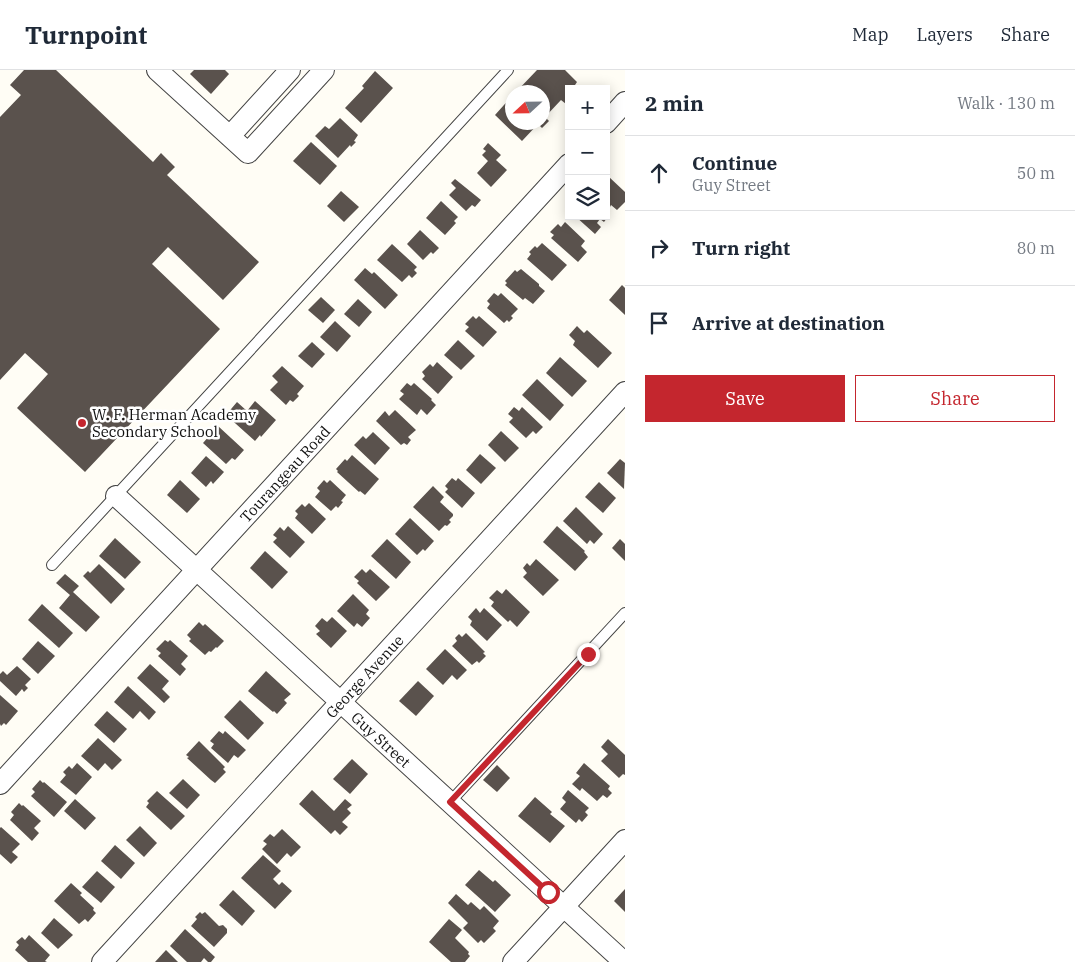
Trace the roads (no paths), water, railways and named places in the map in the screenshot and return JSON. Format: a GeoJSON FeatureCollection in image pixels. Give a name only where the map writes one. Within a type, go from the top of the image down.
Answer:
{"type":"FeatureCollection","features":[{"type":"Feature","properties":{"kind":"street"},"geometry":{"type":"LineString","coordinates":[[157,70],[248,153],[324,70]]}},
{"type":"Feature","properties":{"kind":"street"},"geometry":{"type":"LineString","coordinates":[[230,136],[290,70]]}},
{"type":"Feature","properties":{"kind":"street"},"geometry":{"type":"LineString","coordinates":[[610,119],[625,102]]}},
{"type":"Feature","properties":{"kind":"street","name":"Tourangeau Road"},"geometry":{"type":"LineString","coordinates":[[0,784],[565,168]]}},
{"type":"Feature","properties":{"kind":"street","name":"George Avenue"},"geometry":{"type":"LineString","coordinates":[[102,962],[625,392]]}},
{"type":"Feature","properties":{"kind":"street","name":"Guy Street"},"geometry":{"type":"LineString","coordinates":[[116,496],[624,962]]}},
{"type":"Feature","properties":{"kind":"street"},"geometry":{"type":"LineString","coordinates":[[513,962],[625,840]]}},
{"type":"Feature","properties":{"kind":"lane"},"geometry":{"type":"LineString","coordinates":[[52,565],[508,70]]}},
{"type":"Feature","properties":{"kind":"lane"},"geometry":{"type":"LineString","coordinates":[[450,802],[625,613]]}},
{"type":"Feature","properties":{"kind":"place","name":"W. F. Herman Academy Secondary School"},"geometry":{"type":"Point","coordinates":[82,423]}}]}
